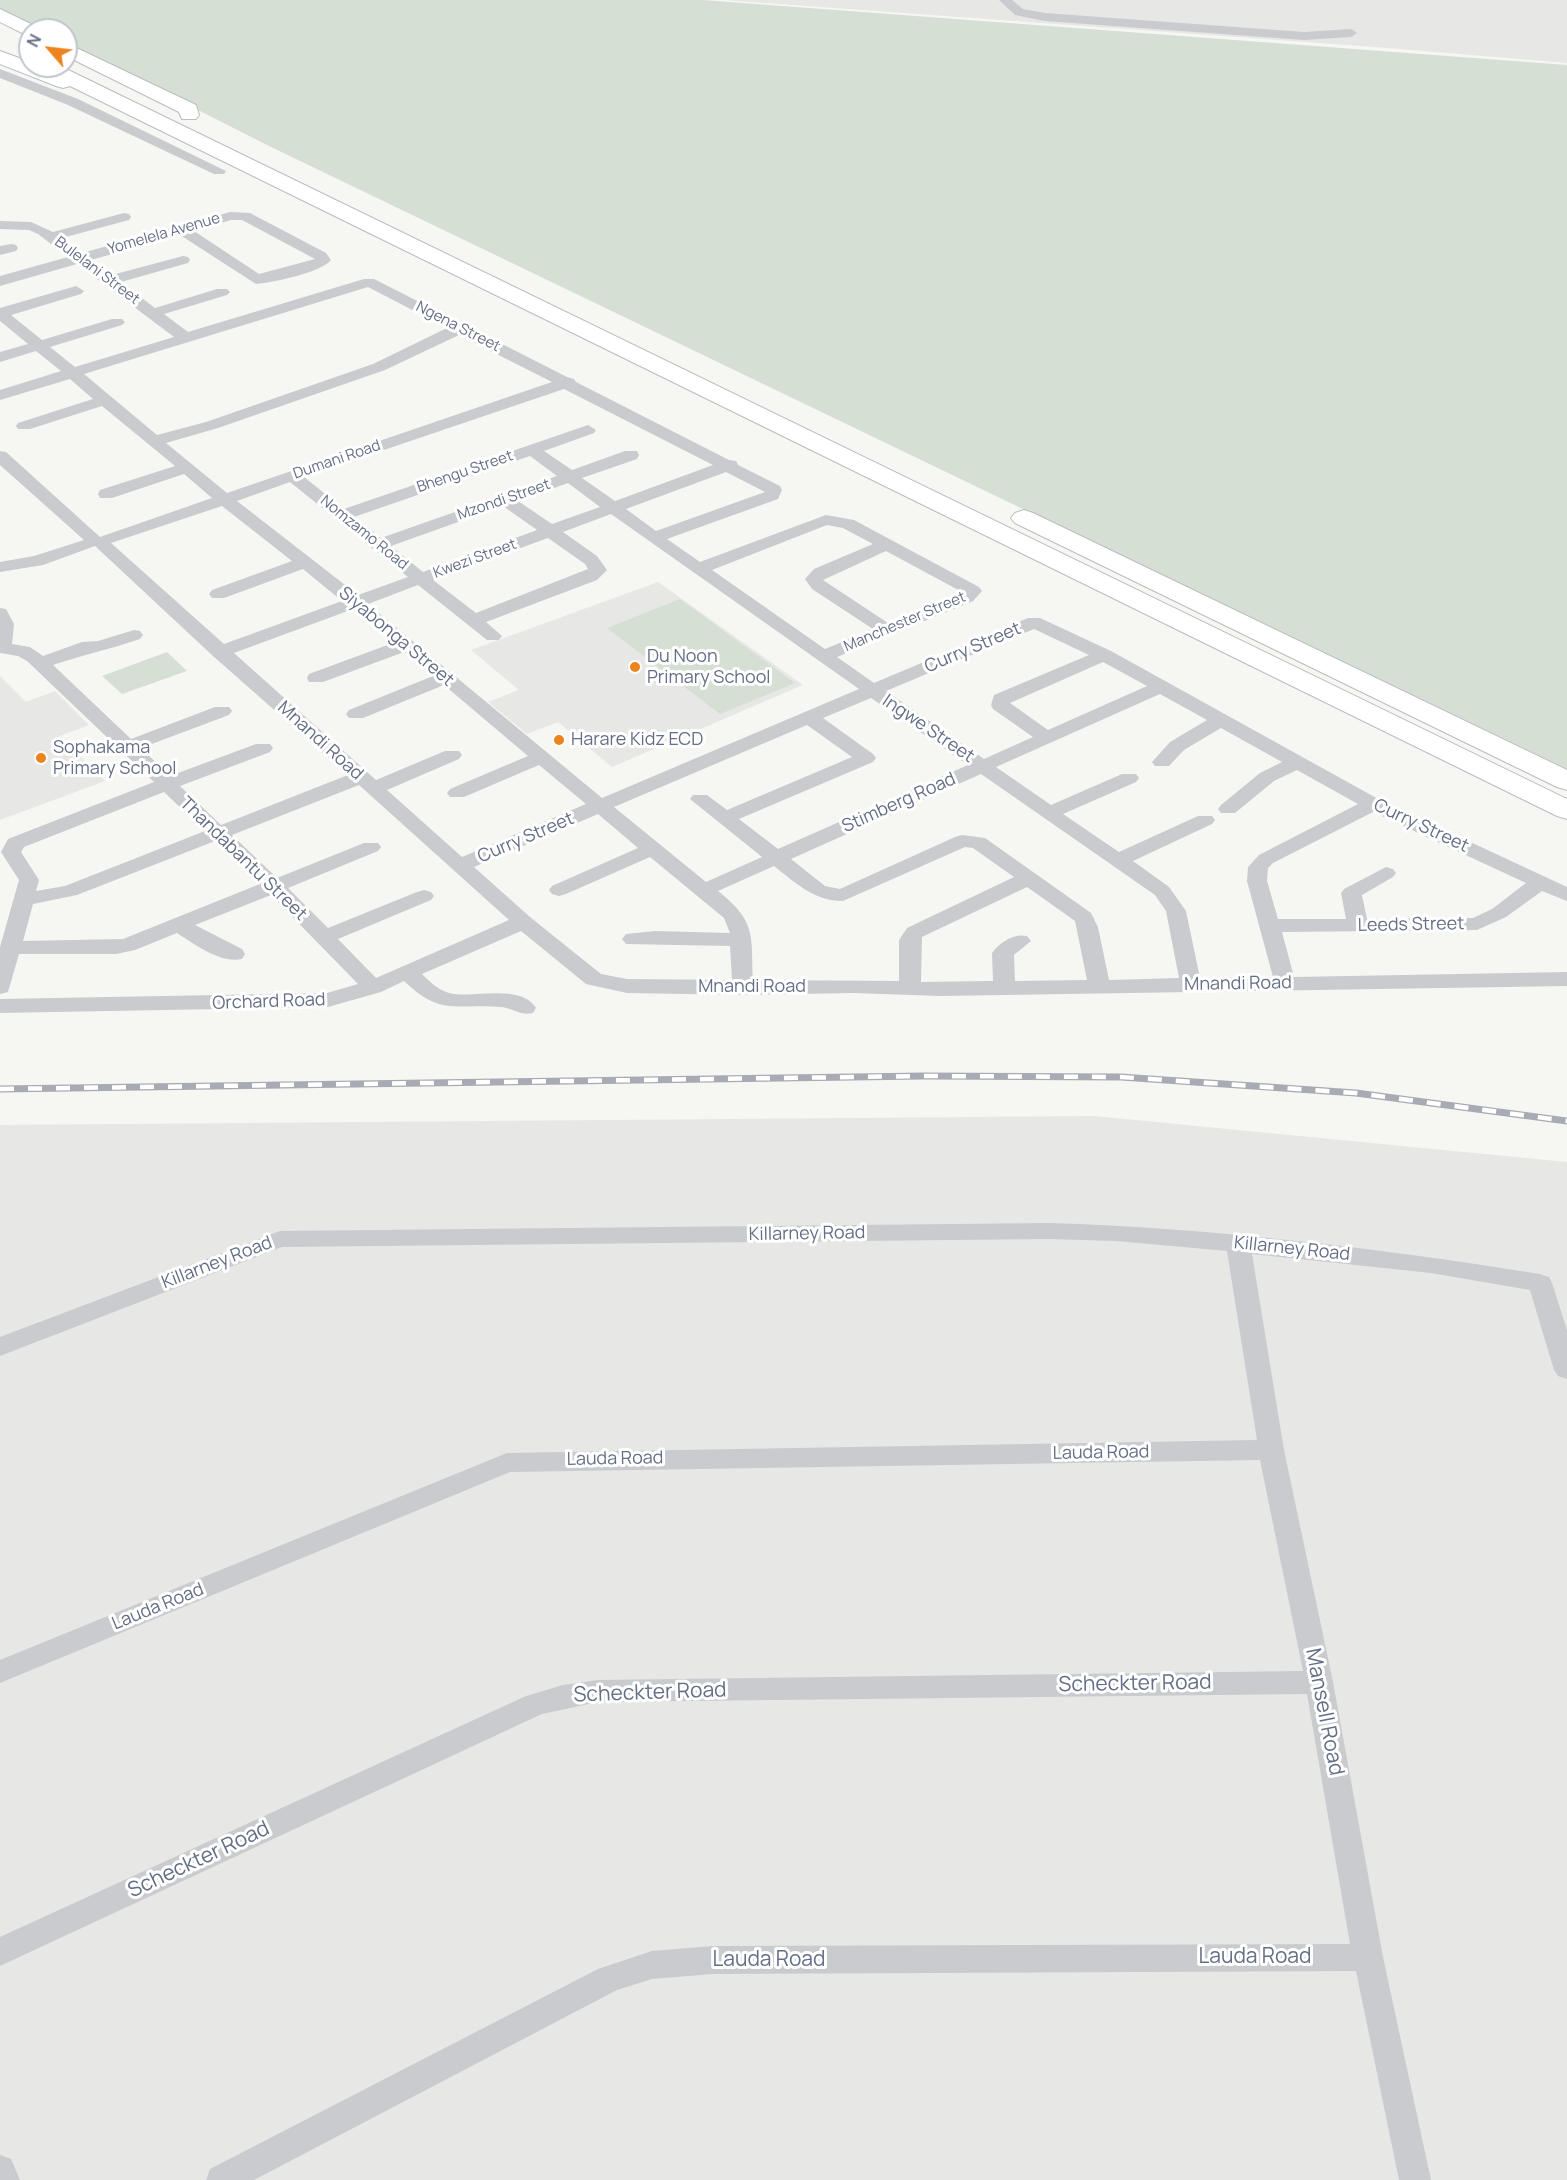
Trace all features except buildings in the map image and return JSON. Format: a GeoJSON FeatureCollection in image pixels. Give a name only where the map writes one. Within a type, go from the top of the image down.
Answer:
{"type":"FeatureCollection","features":[{"type":"Feature","properties":{"kind":"highway"},"geometry":{"type":"LineString","coordinates":[[0,15],[18,25]]}},
{"type":"Feature","properties":{"kind":"highway"},"geometry":{"type":"LineString","coordinates":[[0,23],[18,32]]}},
{"type":"Feature","properties":{"kind":"highway"},"geometry":{"type":"LineString","coordinates":[[0,43],[18,52]]}},
{"type":"Feature","properties":{"kind":"highway"},"geometry":{"type":"LineString","coordinates":[[78,55],[189,109],[189,115]]}},
{"type":"Feature","properties":{"kind":"highway"},"geometry":{"type":"LineString","coordinates":[[0,57],[152,117],[1567,810]]}},
{"type":"Feature","properties":{"kind":"highway"},"geometry":{"type":"LineString","coordinates":[[78,61],[900,458]]}},
{"type":"Feature","properties":{"kind":"highway"},"geometry":{"type":"LineString","coordinates":[[69,78],[110,99]]}},
{"type":"Feature","properties":{"kind":"highway"},"geometry":{"type":"LineString","coordinates":[[1007,510],[1567,781]]}},
{"type":"Feature","properties":{"kind":"street"},"geometry":{"type":"LineString","coordinates":[[1005,0],[1019,12],[1045,17],[1304,36],[1351,33]]}},
{"type":"Feature","properties":{"kind":"street"},"geometry":{"type":"LineString","coordinates":[[0,72],[73,102],[219,171]]}},
{"type":"Feature","properties":{"kind":"street","name":"Yomelela Avenue"},"geometry":{"type":"LineString","coordinates":[[0,281],[181,229],[242,215],[323,258],[317,264],[259,280],[249,276],[181,229]]}},
{"type":"Feature","properties":{"kind":"street"},"geometry":{"type":"LineString","coordinates":[[51,237],[124,217]]}},
{"type":"Feature","properties":{"kind":"street","name":"Bulelani Street"},"geometry":{"type":"LineString","coordinates":[[0,225],[31,226],[51,237],[186,338]]}},
{"type":"Feature","properties":{"kind":"street"},"geometry":{"type":"LineString","coordinates":[[109,281],[183,260]]}},
{"type":"Feature","properties":{"kind":"street","name":"Ngena Street"},"geometry":{"type":"LineString","coordinates":[[0,395],[369,282],[767,484],[775,492],[656,537]]}},
{"type":"Feature","properties":{"kind":"street"},"geometry":{"type":"LineString","coordinates":[[0,313],[76,291]]}},
{"type":"Feature","properties":{"kind":"street"},"geometry":{"type":"LineString","coordinates":[[153,313],[222,292]]}},
{"type":"Feature","properties":{"kind":"street","name":"Siyabonga Street"},"geometry":{"type":"LineString","coordinates":[[0,313],[224,499],[355,602],[733,915],[740,928],[743,988]]}},
{"type":"Feature","properties":{"kind":"street"},"geometry":{"type":"LineString","coordinates":[[0,357],[117,322]]}},
{"type":"Feature","properties":{"kind":"street"},"geometry":{"type":"LineString","coordinates":[[154,441],[212,425],[379,368],[404,358],[432,340],[461,328]]}},
{"type":"Feature","properties":{"kind":"street","name":"Dumani Road"},"geometry":{"type":"LineString","coordinates":[[0,567],[37,561],[568,382]]}},
{"type":"Feature","properties":{"kind":"street"},"geometry":{"type":"LineString","coordinates":[[24,426],[105,400]]}},
{"type":"Feature","properties":{"kind":"street","name":"Bhengu Street"},"geometry":{"type":"LineString","coordinates":[[342,515],[588,429]]}},
{"type":"Feature","properties":{"kind":"street","name":"Ingwe Street"},"geometry":{"type":"LineString","coordinates":[[531,449],[823,656],[1162,891],[1176,911],[1191,985]]}},
{"type":"Feature","properties":{"kind":"street","name":"Mzondi Street"},"geometry":{"type":"LineString","coordinates":[[377,544],[631,455]]}},
{"type":"Feature","properties":{"kind":"street","name":"Mnandi Road"},"geometry":{"type":"LineString","coordinates":[[0,456],[523,922],[586,975],[594,979],[627,986],[743,988],[853,986],[910,989],[1567,979]]}},
{"type":"Feature","properties":{"kind":"street","name":"Kwezi Street"},"geometry":{"type":"LineString","coordinates":[[220,652],[730,465]]}},
{"type":"Feature","properties":{"kind":"street"},"geometry":{"type":"LineString","coordinates":[[106,494],[187,468]]}},
{"type":"Feature","properties":{"kind":"street","name":"Nomzamo Road"},"geometry":{"type":"LineString","coordinates":[[292,476],[493,636]]}},
{"type":"Feature","properties":{"kind":"street"},"geometry":{"type":"LineString","coordinates":[[474,620],[535,591],[606,571],[506,500]]}},
{"type":"Feature","properties":{"kind":"street","name":"Manchester Street"},"geometry":{"type":"LineString","coordinates":[[699,569],[826,520],[848,524],[973,591],[967,597],[823,656]]}},
{"type":"Feature","properties":{"kind":"street"},"geometry":{"type":"LineString","coordinates":[[887,630],[818,585],[814,579],[820,573],[888,544]]}},
{"type":"Feature","properties":{"kind":"street"},"geometry":{"type":"LineString","coordinates":[[218,594],[304,563]]}},
{"type":"Feature","properties":{"kind":"street"},"geometry":{"type":"LineString","coordinates":[[0,613],[5,624],[2,647]]}},
{"type":"Feature","properties":{"kind":"street","name":"Curry Street"},"geometry":{"type":"LineString","coordinates":[[460,865],[1034,622],[1104,655],[1373,804],[1567,895]]}},
{"type":"Feature","properties":{"kind":"street"},"geometry":{"type":"LineString","coordinates":[[41,663],[89,646],[99,647],[134,635]]}},
{"type":"Feature","properties":{"kind":"street"},"geometry":{"type":"LineString","coordinates":[[316,678],[405,645]]}},
{"type":"Feature","properties":{"kind":"street","name":"Thandabantu Street"},"geometry":{"type":"LineString","coordinates":[[2,647],[23,651],[41,663],[273,885],[373,987]]}},
{"type":"Feature","properties":{"kind":"street"},"geometry":{"type":"LineString","coordinates":[[1047,738],[1000,705],[1001,699],[1104,655]]}},
{"type":"Feature","properties":{"kind":"street"},"geometry":{"type":"LineString","coordinates":[[356,714],[445,678]]}},
{"type":"Feature","properties":{"kind":"street","name":"Stimberg Road"},"geometry":{"type":"LineString","coordinates":[[704,890],[1161,687]]}},
{"type":"Feature","properties":{"kind":"street"},"geometry":{"type":"LineString","coordinates":[[127,747],[222,711]]}},
{"type":"Feature","properties":{"kind":"street"},"geometry":{"type":"LineString","coordinates":[[725,818],[875,759],[810,718]]}},
{"type":"Feature","properties":{"kind":"street"},"geometry":{"type":"LineString","coordinates":[[1162,762],[1177,746],[1220,720]]}},
{"type":"Feature","properties":{"kind":"street"},"geometry":{"type":"LineString","coordinates":[[0,987],[25,899],[28,880],[11,852],[20,839],[93,820],[166,785],[263,748]]}},
{"type":"Feature","properties":{"kind":"street"},"geometry":{"type":"LineString","coordinates":[[25,899],[70,891],[218,833],[452,755]]}},
{"type":"Feature","properties":{"kind":"street"},"geometry":{"type":"LineString","coordinates":[[457,792],[541,758]]}},
{"type":"Feature","properties":{"kind":"street"},"geometry":{"type":"LineString","coordinates":[[1228,808],[1267,777],[1297,762]]}},
{"type":"Feature","properties":{"kind":"street"},"geometry":{"type":"LineString","coordinates":[[1048,813],[1130,778]]}},
{"type":"Feature","properties":{"kind":"street"},"geometry":{"type":"LineString","coordinates":[[700,799],[824,894],[836,896],[843,895],[962,841],[973,840],[984,845],[1086,921],[1099,986]]}},
{"type":"Feature","properties":{"kind":"street"},"geometry":{"type":"LineString","coordinates":[[1285,983],[1257,881],[1258,867],[1266,859],[1373,804]]}},
{"type":"Feature","properties":{"kind":"street"},"geometry":{"type":"LineString","coordinates":[[1117,861],[1205,820]]}},
{"type":"Feature","properties":{"kind":"street"},"geometry":{"type":"LineString","coordinates":[[10,948],[116,947],[137,942],[371,847]]}},
{"type":"Feature","properties":{"kind":"street"},"geometry":{"type":"LineString","coordinates":[[559,890],[652,849]]}},
{"type":"Feature","properties":{"kind":"street"},"geometry":{"type":"LineString","coordinates":[[1358,925],[1351,892],[1386,873]]}},
{"type":"Feature","properties":{"kind":"street"},"geometry":{"type":"LineString","coordinates":[[910,989],[910,940],[914,933],[1029,878]]}},
{"type":"Feature","properties":{"kind":"street","name":"Leeds Street"},"geometry":{"type":"LineString","coordinates":[[1269,926],[1477,924],[1499,913],[1541,882]]}},
{"type":"Feature","properties":{"kind":"street"},"geometry":{"type":"LineString","coordinates":[[323,938],[424,896]]}},
{"type":"Feature","properties":{"kind":"street","name":"Orchard Road"},"geometry":{"type":"LineString","coordinates":[[0,1006],[315,1001],[342,998],[373,987],[523,922]]}},
{"type":"Feature","properties":{"kind":"street"},"geometry":{"type":"LineString","coordinates":[[180,925],[201,939],[234,954]]}},
{"type":"Feature","properties":{"kind":"street"},"geometry":{"type":"LineString","coordinates":[[633,939],[667,937],[741,940]]}},
{"type":"Feature","properties":{"kind":"street"},"geometry":{"type":"LineString","coordinates":[[1004,987],[1003,953],[1020,941]]}},
{"type":"Feature","properties":{"kind":"street"},"geometry":{"type":"LineString","coordinates":[[407,972],[432,994],[442,999],[509,1000],[525,1008]]}},
{"type":"Feature","properties":{"kind":"street","name":"Killarney Road"},"geometry":{"type":"LineString","coordinates":[[0,1347],[280,1239],[1048,1231],[1116,1233],[1431,1264],[1540,1283],[1567,1370]]}},
{"type":"Feature","properties":{"kind":"street","name":"Mansell Road"},"geometry":{"type":"LineString","coordinates":[[1238,1244],[1271,1450],[1319,1682],[1368,1957],[1415,2180]]}},
{"type":"Feature","properties":{"kind":"street","name":"Lauda Road"},"geometry":{"type":"LineString","coordinates":[[0,1672],[507,1463],[1271,1450]]}},
{"type":"Feature","properties":{"kind":"street","name":"Scheckter Road"},"geometry":{"type":"LineString","coordinates":[[0,1952],[536,1704],[563,1697],[598,1691],[1319,1682]]}},
{"type":"Feature","properties":{"kind":"street","name":"Lauda Road"},"geometry":{"type":"LineString","coordinates":[[222,2180],[609,1979],[652,1965],[713,1960],[1368,1957]]}},
{"type":"Feature","properties":{"kind":"street"},"geometry":{"type":"LineString","coordinates":[[0,2170],[4,2180]]}},
{"type":"Feature","properties":{"kind":"shaded area"},"geometry":{"type":"Polygon","coordinates":[[[0,0],[703,0],[1567,65],[1567,771],[269,146],[78,49],[78,18],[18,18],[0,8],[0,0]]]}},
{"type":"Feature","properties":{"kind":"shaded area"},"geometry":{"type":"Polygon","coordinates":[[[723,0],[1567,0],[1567,63],[1375,47],[723,0]]]}},
{"type":"Feature","properties":{"kind":"shaded area","name":"Du Noon Primary School"},"geometry":{"type":"Polygon","coordinates":[[[658,582],[803,685],[612,767],[558,722],[527,734],[488,702],[519,690],[471,650],[658,582]]]}},
{"type":"Feature","properties":{"kind":"shaded area"},"geometry":{"type":"Polygon","coordinates":[[[680,599],[795,683],[720,714],[607,628],[680,599]]]}},
{"type":"Feature","properties":{"kind":"shaded area"},"geometry":{"type":"Polygon","coordinates":[[[167,652],[187,671],[122,694],[102,676],[167,652]]]}},
{"type":"Feature","properties":{"kind":"shaded area","name":"Sophakama Primary School"},"geometry":{"type":"Polygon","coordinates":[[[0,676],[26,702],[55,691],[89,725],[60,736],[105,781],[0,820],[0,676]]]}},
{"type":"Feature","properties":{"kind":"shaded area"},"geometry":{"type":"Polygon","coordinates":[[[1094,1116],[1567,1162],[1567,2180],[0,2180],[0,1125],[1094,1116]]]}},
{"type":"Feature","properties":{"kind":"railway"},"geometry":{"type":"LineString","coordinates":[[0,1089],[924,1076],[1121,1077],[1356,1093],[1567,1121]]}},
{"type":"Feature","properties":{"kind":"place","name":"Du Noon Primary School"},"geometry":{"type":"Point","coordinates":[635,667]}},
{"type":"Feature","properties":{"kind":"place","name":"Harare Kidz ECD"},"geometry":{"type":"Point","coordinates":[559,740]}},
{"type":"Feature","properties":{"kind":"place","name":"Sophakama Primary School"},"geometry":{"type":"Point","coordinates":[41,758]}}]}
